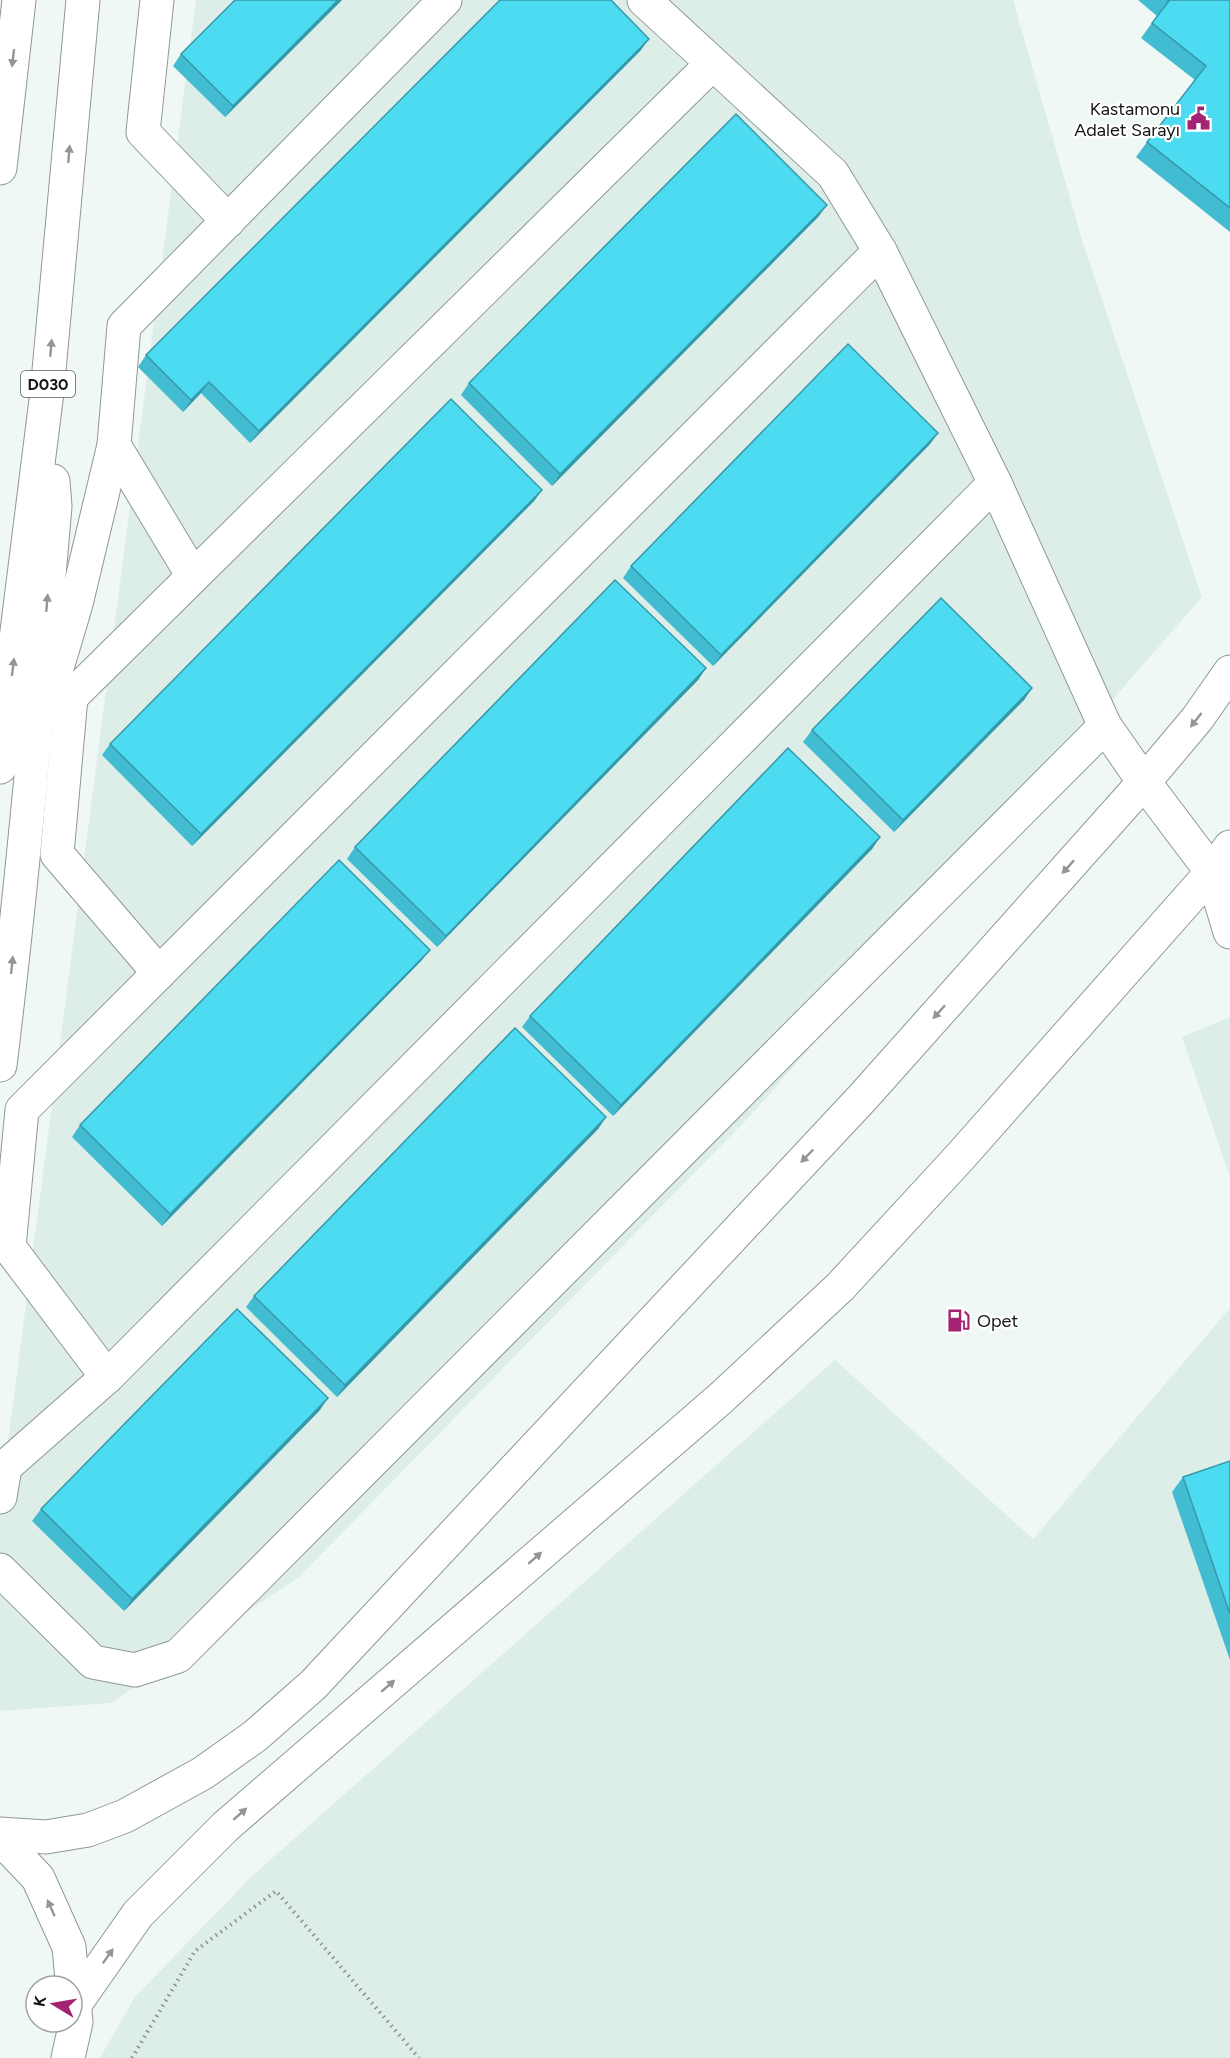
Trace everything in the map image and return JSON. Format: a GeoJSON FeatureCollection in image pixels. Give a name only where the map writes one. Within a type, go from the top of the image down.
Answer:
{"type":"FeatureCollection","features":[{"type":"Feature","properties":{"kind":"main road"},"geometry":{"type":"LineString","coordinates":[[0,168],[20,0]]}},
{"type":"Feature","properties":{"kind":"main road","name":"D030"},"geometry":{"type":"LineString","coordinates":[[0,767],[47,392],[83,0]]}},
{"type":"Feature","properties":{"kind":"main road"},"geometry":{"type":"LineString","coordinates":[[157,0],[143,132],[228,221]]}},
{"type":"Feature","properties":{"kind":"main road"},"geometry":{"type":"LineString","coordinates":[[33,750],[76,604],[114,445],[124,326],[445,0]]}},
{"type":"Feature","properties":{"kind":"main road"},"geometry":{"type":"LineString","coordinates":[[644,0],[833,174],[880,251],[995,483],[1105,726],[1144,782],[1224,870],[1230,932]]}},
{"type":"Feature","properties":{"kind":"main road"},"geometry":{"type":"LineString","coordinates":[[159,973],[57,854],[71,697],[711,64]]}},
{"type":"Feature","properties":{"kind":"main road"},"geometry":{"type":"LineString","coordinates":[[106,1377],[9,1248],[21,1110],[880,251]]}},
{"type":"Feature","properties":{"kind":"main road"},"geometry":{"type":"LineString","coordinates":[[0,1065],[11,977],[55,506],[47,392]]}},
{"type":"Feature","properties":{"kind":"main road"},"geometry":{"type":"LineString","coordinates":[[114,445],[194,576]]}},
{"type":"Feature","properties":{"kind":"main road"},"geometry":{"type":"LineString","coordinates":[[0,1497],[5,1467],[106,1377],[995,483]]}},
{"type":"Feature","properties":{"kind":"main road"},"geometry":{"type":"LineString","coordinates":[[0,1836],[46,1837],[88,1830],[125,1816],[203,1773],[255,1736],[314,1685],[864,1096],[1144,782],[1197,719],[1230,672]]}},
{"type":"Feature","properties":{"kind":"main road"},"geometry":{"type":"LineString","coordinates":[[0,1570],[93,1662],[135,1670],[178,1656],[1105,726]]}},
{"type":"Feature","properties":{"kind":"main road"},"geometry":{"type":"LineString","coordinates":[[84,1991],[138,1914],[226,1826],[721,1398],[840,1287],[1224,870]]}},
{"type":"Feature","properties":{"kind":"main road"},"geometry":{"type":"LineString","coordinates":[[0,1836],[38,1878],[69,1947],[72,1974]]}},
{"type":"Feature","properties":{"kind":"main road"},"geometry":{"type":"LineString","coordinates":[[68,2058],[73,2034]]}},
{"type":"Feature","properties":{"kind":"path"},"geometry":{"type":"LineString","coordinates":[[132,2058],[195,1951],[276,1891],[419,2058]]}},
{"type":"Feature","properties":{"kind":"shaded area"},"geometry":{"type":"Polygon","coordinates":[[[196,0],[1013,0],[1083,243],[1202,597],[753,1113],[299,1577],[111,1703],[0,1711],[0,1503],[196,0]]]}},
{"type":"Feature","properties":{"kind":"shaded area"},"geometry":{"type":"Polygon","coordinates":[[[1230,1017],[1230,1177],[1182,1037],[1230,1017]]]}},
{"type":"Feature","properties":{"kind":"shaded area"},"geometry":{"type":"Polygon","coordinates":[[[1230,1308],[1230,2058],[100,2058],[134,1998],[252,1876],[835,1360],[1033,1539],[1230,1308]]]}},
{"type":"Feature","properties":{"kind":"building"},"geometry":{"type":"Polygon","coordinates":[[[235,0],[338,0],[233,106],[181,54],[235,0]]]}},
{"type":"Feature","properties":{"kind":"building"},"geometry":{"type":"Polygon","coordinates":[[[500,0],[611,0],[649,39],[259,431],[209,382],[191,400],[146,355],[500,0]]]}},
{"type":"Feature","properties":{"kind":"building","name":"Kastamonu Adalet Sarayı"},"geometry":{"type":"Polygon","coordinates":[[[1167,0],[1230,0],[1230,208],[1147,142],[1206,66],[1152,23],[1169,1],[1167,0]]]}},
{"type":"Feature","properties":{"kind":"building"},"geometry":{"type":"Polygon","coordinates":[[[736,114],[827,205],[560,474],[469,383],[736,114]]]}},
{"type":"Feature","properties":{"kind":"building"},"geometry":{"type":"Polygon","coordinates":[[[848,344],[938,433],[721,655],[631,566],[848,344]]]}},
{"type":"Feature","properties":{"kind":"building"},"geometry":{"type":"Polygon","coordinates":[[[451,399],[542,490],[201,834],[110,744],[451,399]]]}},
{"type":"Feature","properties":{"kind":"building"},"geometry":{"type":"Polygon","coordinates":[[[615,580],[706,668],[446,936],[355,847],[615,580]]]}},
{"type":"Feature","properties":{"kind":"building"},"geometry":{"type":"Polygon","coordinates":[[[941,598],[1032,688],[903,820],[812,730],[941,598]]]}},
{"type":"Feature","properties":{"kind":"building"},"geometry":{"type":"Polygon","coordinates":[[[788,748],[880,837],[621,1105],[530,1016],[788,748]]]}},
{"type":"Feature","properties":{"kind":"building"},"geometry":{"type":"Polygon","coordinates":[[[339,860],[430,950],[170,1214],[80,1125],[339,860]]]}},
{"type":"Feature","properties":{"kind":"building"},"geometry":{"type":"Polygon","coordinates":[[[515,1028],[606,1117],[345,1385],[254,1296],[515,1028]]]}},
{"type":"Feature","properties":{"kind":"building"},"geometry":{"type":"Polygon","coordinates":[[[237,1309],[328,1398],[132,1599],[41,1509],[237,1309]]]}},
{"type":"Feature","properties":{"kind":"building"},"geometry":{"type":"Polygon","coordinates":[[[1230,1461],[1230,1614],[1183,1477],[1230,1461]]]}},
{"type":"Feature","properties":{"kind":"place","name":"Kastamonu Adalet Sarayı"},"geometry":{"type":"Point","coordinates":[1198,119]}},
{"type":"Feature","properties":{"kind":"place","name":"Opet"},"geometry":{"type":"Point","coordinates":[959,1321]}}]}
